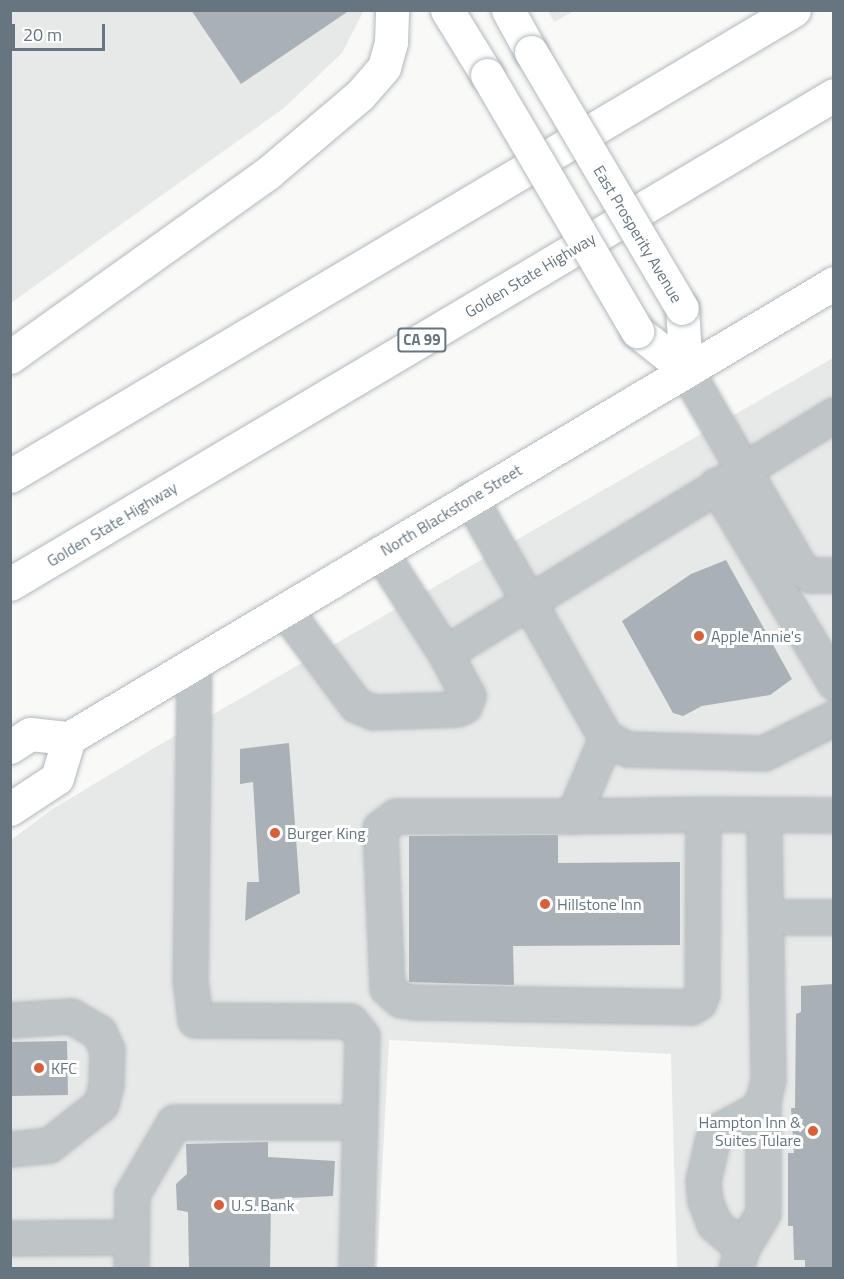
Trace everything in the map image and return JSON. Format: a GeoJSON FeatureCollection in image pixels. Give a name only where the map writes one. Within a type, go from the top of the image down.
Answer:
{"type":"FeatureCollection","features":[{"type":"Feature","properties":{"kind":"main road"},"geometry":{"type":"LineString","coordinates":[[10,357],[269,172],[360,95],[384,67],[391,42],[392,10]]}},
{"type":"Feature","properties":{"kind":"main road"},"geometry":{"type":"LineString","coordinates":[[447,10],[638,331],[686,370]]}},
{"type":"Feature","properties":{"kind":"main road","name":"East Prosperity Avenue"},"geometry":{"type":"LineString","coordinates":[[508,10],[682,308],[686,370]]}},
{"type":"Feature","properties":{"kind":"main road"},"geometry":{"type":"LineString","coordinates":[[10,476],[794,10]]}},
{"type":"Feature","properties":{"kind":"main road","name":"Golden State Highway"},"geometry":{"type":"LineString","coordinates":[[10,584],[834,95]]}},
{"type":"Feature","properties":{"kind":"main road","name":"North Blackstone Street"},"geometry":{"type":"LineString","coordinates":[[69,738],[834,283]]}},
{"type":"Feature","properties":{"kind":"main road"},"geometry":{"type":"LineString","coordinates":[[10,747],[30,734],[69,738],[57,778],[10,810]]}},
{"type":"Feature","properties":{"kind":"lane"},"geometry":{"type":"LineString","coordinates":[[686,370],[730,477],[834,682]]}},
{"type":"Feature","properties":{"kind":"lane"},"geometry":{"type":"LineString","coordinates":[[444,653],[834,415]]}},
{"type":"Feature","properties":{"kind":"lane"},"geometry":{"type":"LineString","coordinates":[[730,477],[801,569],[811,575],[834,575]]}},
{"type":"Feature","properties":{"kind":"lane"},"geometry":{"type":"LineString","coordinates":[[470,498],[606,738],[628,749],[764,753],[834,718]]}},
{"type":"Feature","properties":{"kind":"lane"},"geometry":{"type":"LineString","coordinates":[[285,610],[356,705],[373,712],[456,709],[464,706],[468,696],[444,653],[380,552]]}},
{"type":"Feature","properties":{"kind":"lane"},"geometry":{"type":"LineString","coordinates":[[194,663],[190,980],[195,1020],[350,1021],[363,1036],[356,1269]]}},
{"type":"Feature","properties":{"kind":"lane"},"geometry":{"type":"LineString","coordinates":[[573,816],[606,738]]}},
{"type":"Feature","properties":{"kind":"lane"},"geometry":{"type":"LineString","coordinates":[[703,814],[702,994],[699,1002],[691,1007],[416,1002],[401,999],[387,988],[380,828],[396,816],[703,814],[834,815]]}},
{"type":"Feature","properties":{"kind":"lane"},"geometry":{"type":"LineString","coordinates":[[763,1101],[756,1110],[721,1129],[712,1141],[703,1181],[705,1201],[714,1224],[739,1258],[763,1213],[763,1101],[768,1079],[764,815]]}},
{"type":"Feature","properties":{"kind":"lane"},"geometry":{"type":"LineString","coordinates":[[766,917],[834,916]]}},
{"type":"Feature","properties":{"kind":"lane"},"geometry":{"type":"LineString","coordinates":[[10,1020],[70,1016],[99,1032],[107,1050],[106,1085],[101,1104],[49,1145],[10,1149]]}},
{"type":"Feature","properties":{"kind":"lane"},"geometry":{"type":"LineString","coordinates":[[10,1238],[131,1253],[132,1194],[174,1122],[360,1122]]}},
{"type":"Feature","properties":{"kind":"shaded area"},"geometry":{"type":"Polygon","coordinates":[[[11,11],[363,12],[342,53],[284,108],[11,303],[11,11]]]}},
{"type":"Feature","properties":{"kind":"shaded area"},"geometry":{"type":"Polygon","coordinates":[[[548,11],[574,11],[554,22],[548,11]]]}},
{"type":"Feature","properties":{"kind":"shaded area"},"geometry":{"type":"Polygon","coordinates":[[[833,358],[833,1268],[677,1268],[671,1054],[389,1040],[377,1268],[11,1268],[11,840],[51,810],[154,748],[833,358]]]}},
{"type":"Feature","properties":{"kind":"building"},"geometry":{"type":"Polygon","coordinates":[[[191,10],[350,10],[241,84],[191,10]]]}},
{"type":"Feature","properties":{"kind":"building","name":"Apple Annie's"},"geometry":{"type":"Polygon","coordinates":[[[726,560],[792,679],[770,695],[702,706],[683,716],[673,713],[622,621],[691,574],[726,560]]]}},
{"type":"Feature","properties":{"kind":"building","name":"Burger King"},"geometry":{"type":"Polygon","coordinates":[[[289,743],[300,893],[245,921],[247,882],[259,882],[253,782],[240,784],[240,749],[289,743]]]}},
{"type":"Feature","properties":{"kind":"building","name":"Hillstone Inn"},"geometry":{"type":"Polygon","coordinates":[[[558,835],[558,863],[680,862],[680,945],[513,946],[514,985],[409,982],[409,836],[558,835]]]}},
{"type":"Feature","properties":{"kind":"building","name":"Hampton Inn & Suites Tulare"},"geometry":{"type":"Polygon","coordinates":[[[834,984],[834,1269],[805,1269],[805,1260],[794,1260],[793,1226],[788,1226],[788,1153],[794,1153],[791,1108],[795,1108],[796,1014],[801,1012],[801,986],[834,984]]]}},
{"type":"Feature","properties":{"kind":"building","name":"KFC"},"geometry":{"type":"Polygon","coordinates":[[[67,1041],[68,1095],[11,1096],[10,1042],[67,1041]]]}},
{"type":"Feature","properties":{"kind":"building","name":"U.S. Bank"},"geometry":{"type":"Polygon","coordinates":[[[268,1142],[268,1157],[335,1161],[333,1196],[271,1199],[270,1269],[189,1269],[188,1212],[177,1210],[176,1184],[187,1174],[186,1144],[268,1142]]]}},
{"type":"Feature","properties":{"kind":"place","name":"Apple Annie's"},"geometry":{"type":"Point","coordinates":[699,636]}},
{"type":"Feature","properties":{"kind":"place","name":"Burger King"},"geometry":{"type":"Point","coordinates":[275,833]}},
{"type":"Feature","properties":{"kind":"place","name":"Hillstone Inn"},"geometry":{"type":"Point","coordinates":[545,904]}},
{"type":"Feature","properties":{"kind":"place","name":"KFC"},"geometry":{"type":"Point","coordinates":[39,1068]}},
{"type":"Feature","properties":{"kind":"place","name":"Hampton Inn & Suites Tulare"},"geometry":{"type":"Point","coordinates":[813,1131]}},
{"type":"Feature","properties":{"kind":"place","name":"U.S. Bank"},"geometry":{"type":"Point","coordinates":[219,1205]}}]}
